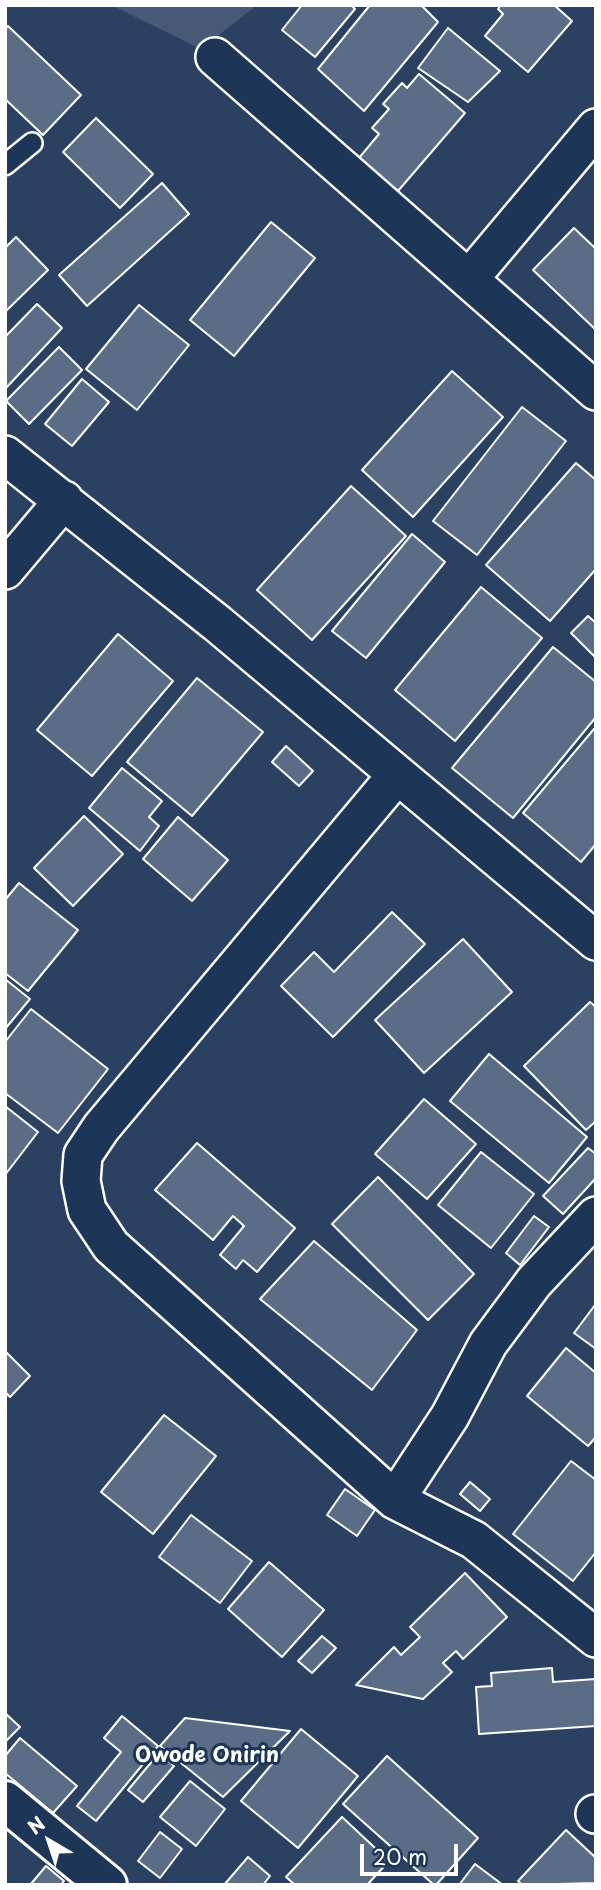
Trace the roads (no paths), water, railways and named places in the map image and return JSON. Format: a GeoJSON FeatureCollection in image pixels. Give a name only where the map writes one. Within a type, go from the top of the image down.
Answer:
{"type":"FeatureCollection","features":[{"type":"Feature","properties":{"kind":"street"},"geometry":{"type":"LineString","coordinates":[[215,57],[596,391]]}},
{"type":"Feature","properties":{"kind":"street"},"geometry":{"type":"LineString","coordinates":[[469,279],[596,128]]}},
{"type":"Feature","properties":{"kind":"street"},"geometry":{"type":"LineString","coordinates":[[5,455],[228,633],[596,941]]}},
{"type":"Feature","properties":{"kind":"street"},"geometry":{"type":"LineString","coordinates":[[5,570],[64,500]]}},
{"type":"Feature","properties":{"kind":"street"},"geometry":{"type":"LineString","coordinates":[[397,775],[101,1128],[83,1155],[81,1181],[87,1210],[111,1246],[395,1500],[474,1539],[596,1638]]}},
{"type":"Feature","properties":{"kind":"street"},"geometry":{"type":"LineString","coordinates":[[395,1500],[450,1416],[488,1344],[534,1282],[596,1216]]}},
{"type":"Feature","properties":{"kind":"street"},"geometry":{"type":"LineString","coordinates":[[5,1801],[107,1885]]}},
{"type":"Feature","properties":{"kind":"lane"},"geometry":{"type":"LineString","coordinates":[[5,164],[32,143]]}},
{"type":"Feature","properties":{"kind":"district","name":"Owode Onirin"},"geometry":{"type":"Point","coordinates":[207,1756]}}]}
